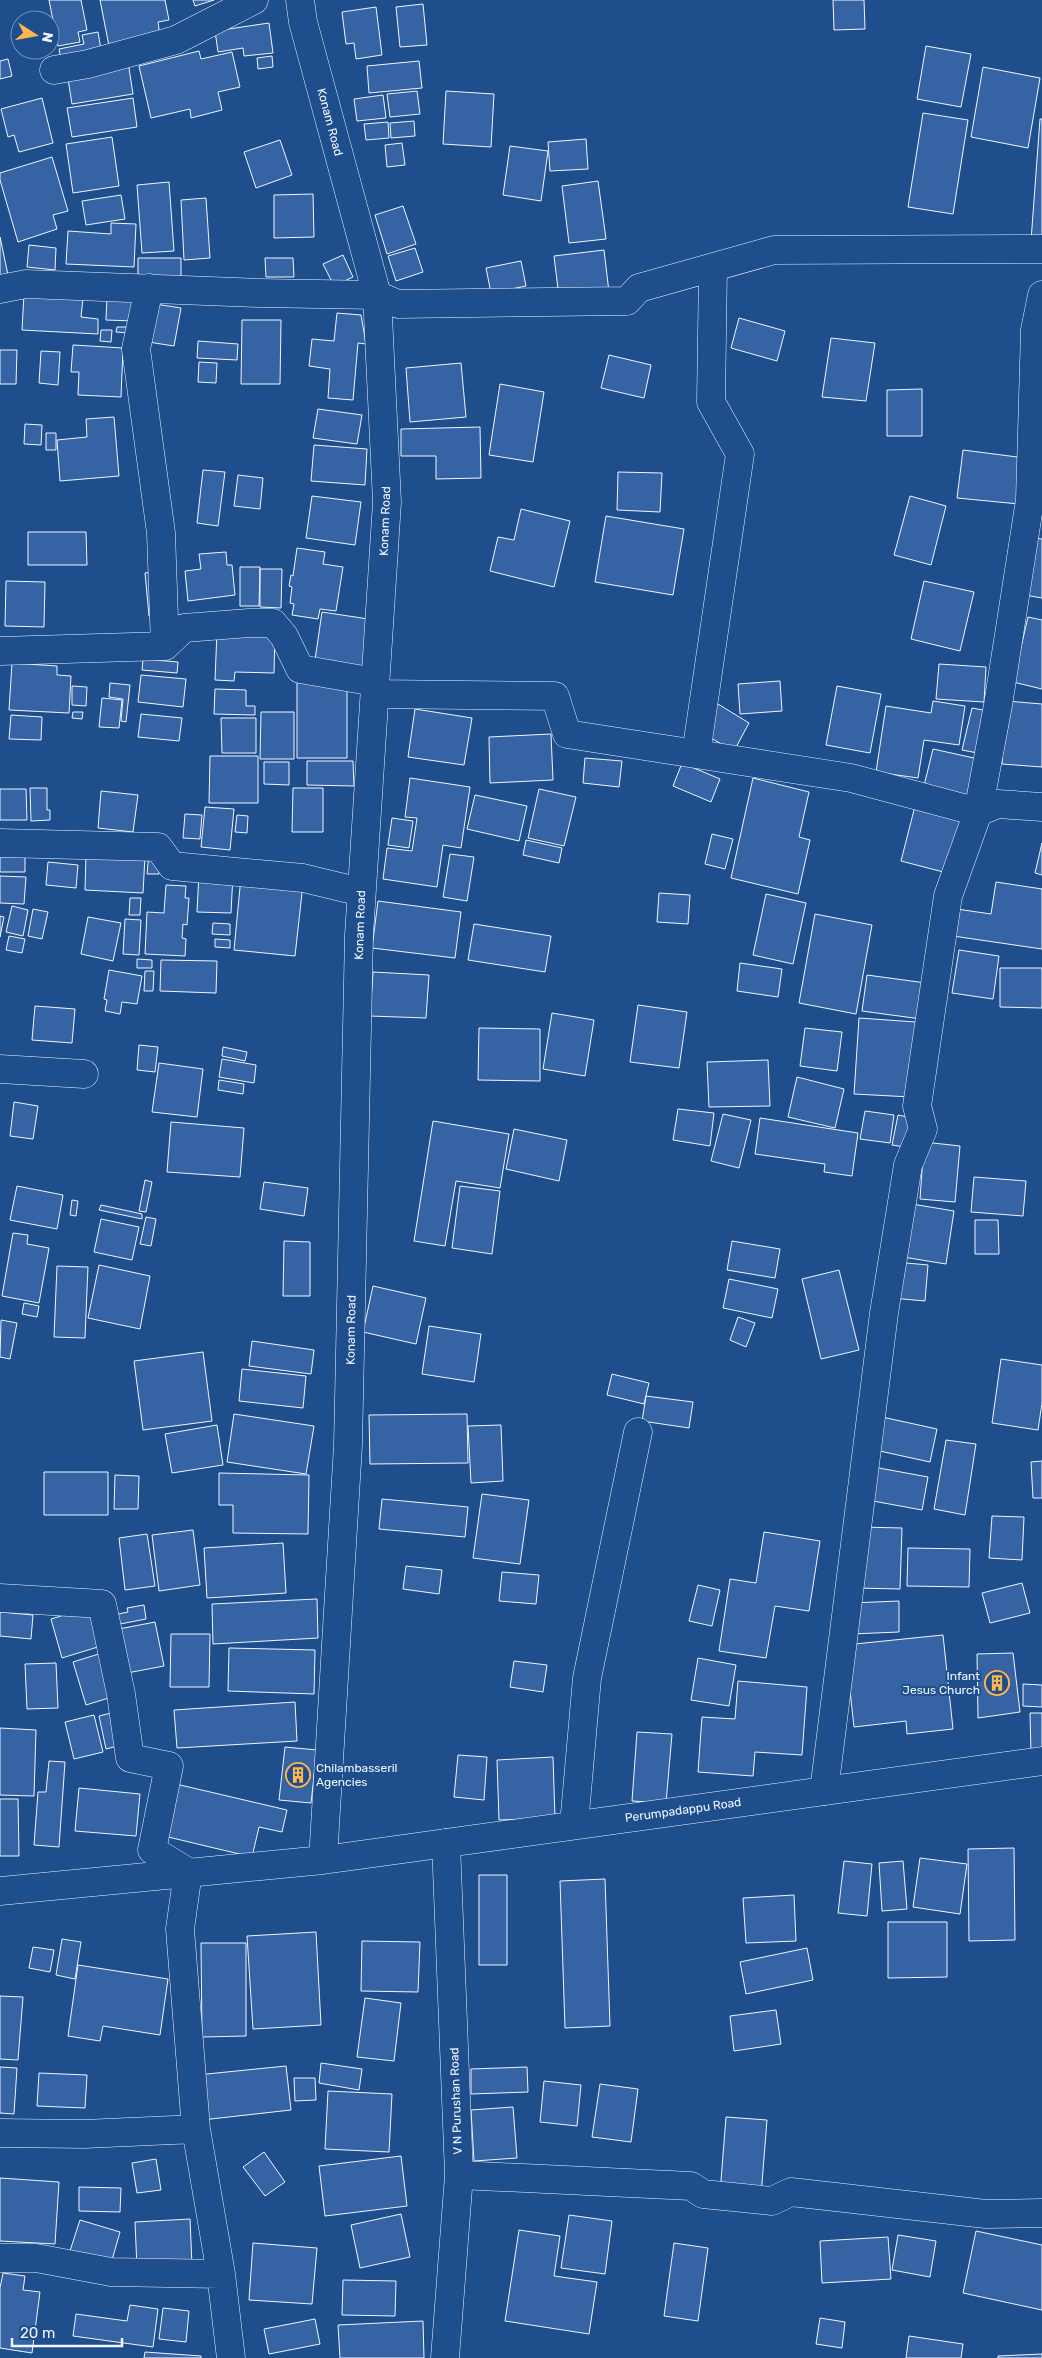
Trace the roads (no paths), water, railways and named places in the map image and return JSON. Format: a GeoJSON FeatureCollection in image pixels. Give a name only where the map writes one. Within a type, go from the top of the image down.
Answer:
{"type":"FeatureCollection","features":[{"type":"Feature","properties":{"kind":"street"},"geometry":{"type":"LineString","coordinates":[[54,70],[88,64],[176,40],[254,0]]}},
{"type":"Feature","properties":{"kind":"street","name":"Konam Road"},"geometry":{"type":"LineString","coordinates":[[300,0],[303,22],[377,295],[387,502],[361,892],[348,1445],[323,1860]]}},
{"type":"Feature","properties":{"kind":"street"},"geometry":{"type":"LineString","coordinates":[[0,289],[26,284],[259,293],[377,295],[398,304],[627,301],[639,288],[774,250],[1042,249]]}},
{"type":"Feature","properties":{"kind":"street"},"geometry":{"type":"LineString","coordinates":[[696,754],[740,454],[711,402],[713,268]]}},
{"type":"Feature","properties":{"kind":"street"},"geometry":{"type":"LineString","coordinates":[[149,288],[136,349],[161,533],[165,646]]}},
{"type":"Feature","properties":{"kind":"street"},"geometry":{"type":"LineString","coordinates":[[824,1791],[884,1313],[908,1165],[923,1129],[917,1106],[948,896],[978,812],[998,706],[1030,500],[1035,330],[1042,295]]}},
{"type":"Feature","properties":{"kind":"street"},"geometry":{"type":"LineString","coordinates":[[0,651],[165,646],[184,628],[273,623],[284,636],[300,669],[375,688],[555,696],[567,734],[851,778],[978,812],[998,804],[1042,807]]}},
{"type":"Feature","properties":{"kind":"street"},"geometry":{"type":"LineString","coordinates":[[0,843],[158,848],[172,866],[303,878],[361,892]]}},
{"type":"Feature","properties":{"kind":"street"},"geometry":{"type":"LineString","coordinates":[[0,1069],[84,1074]]}},
{"type":"Feature","properties":{"kind":"street"},"geometry":{"type":"LineString","coordinates":[[574,1826],[587,1678],[638,1432]]}},
{"type":"Feature","properties":{"kind":"street"},"geometry":{"type":"LineString","coordinates":[[0,1598],[102,1604],[121,1694],[130,1758],[168,1766],[152,1850],[188,1872],[180,1929],[196,2130],[221,2274],[231,2358]]}},
{"type":"Feature","properties":{"kind":"street","name":"Perumpadappu Road"},"geometry":{"type":"LineString","coordinates":[[0,1891],[323,1860],[1042,1761]]}},
{"type":"Feature","properties":{"kind":"street","name":"V N Purushan Road"},"geometry":{"type":"LineString","coordinates":[[445,2358],[459,2175],[446,1843]]}},
{"type":"Feature","properties":{"kind":"street"},"geometry":{"type":"LineString","coordinates":[[0,2133],[84,2134],[196,2130]]}},
{"type":"Feature","properties":{"kind":"street"},"geometry":{"type":"LineString","coordinates":[[459,2175],[690,2186],[703,2194],[772,2201],[791,2192],[986,2214],[1042,2213]]}},
{"type":"Feature","properties":{"kind":"street"},"geometry":{"type":"LineString","coordinates":[[0,2258],[36,2258],[111,2272],[221,2274]]}},
{"type":"Feature","properties":{"kind":"place","name":"Infant Jesus Church"},"geometry":{"type":"Point","coordinates":[997,1683]}},
{"type":"Feature","properties":{"kind":"place","name":"Chilambasseril Agencies"},"geometry":{"type":"Point","coordinates":[298,1775]}}]}
